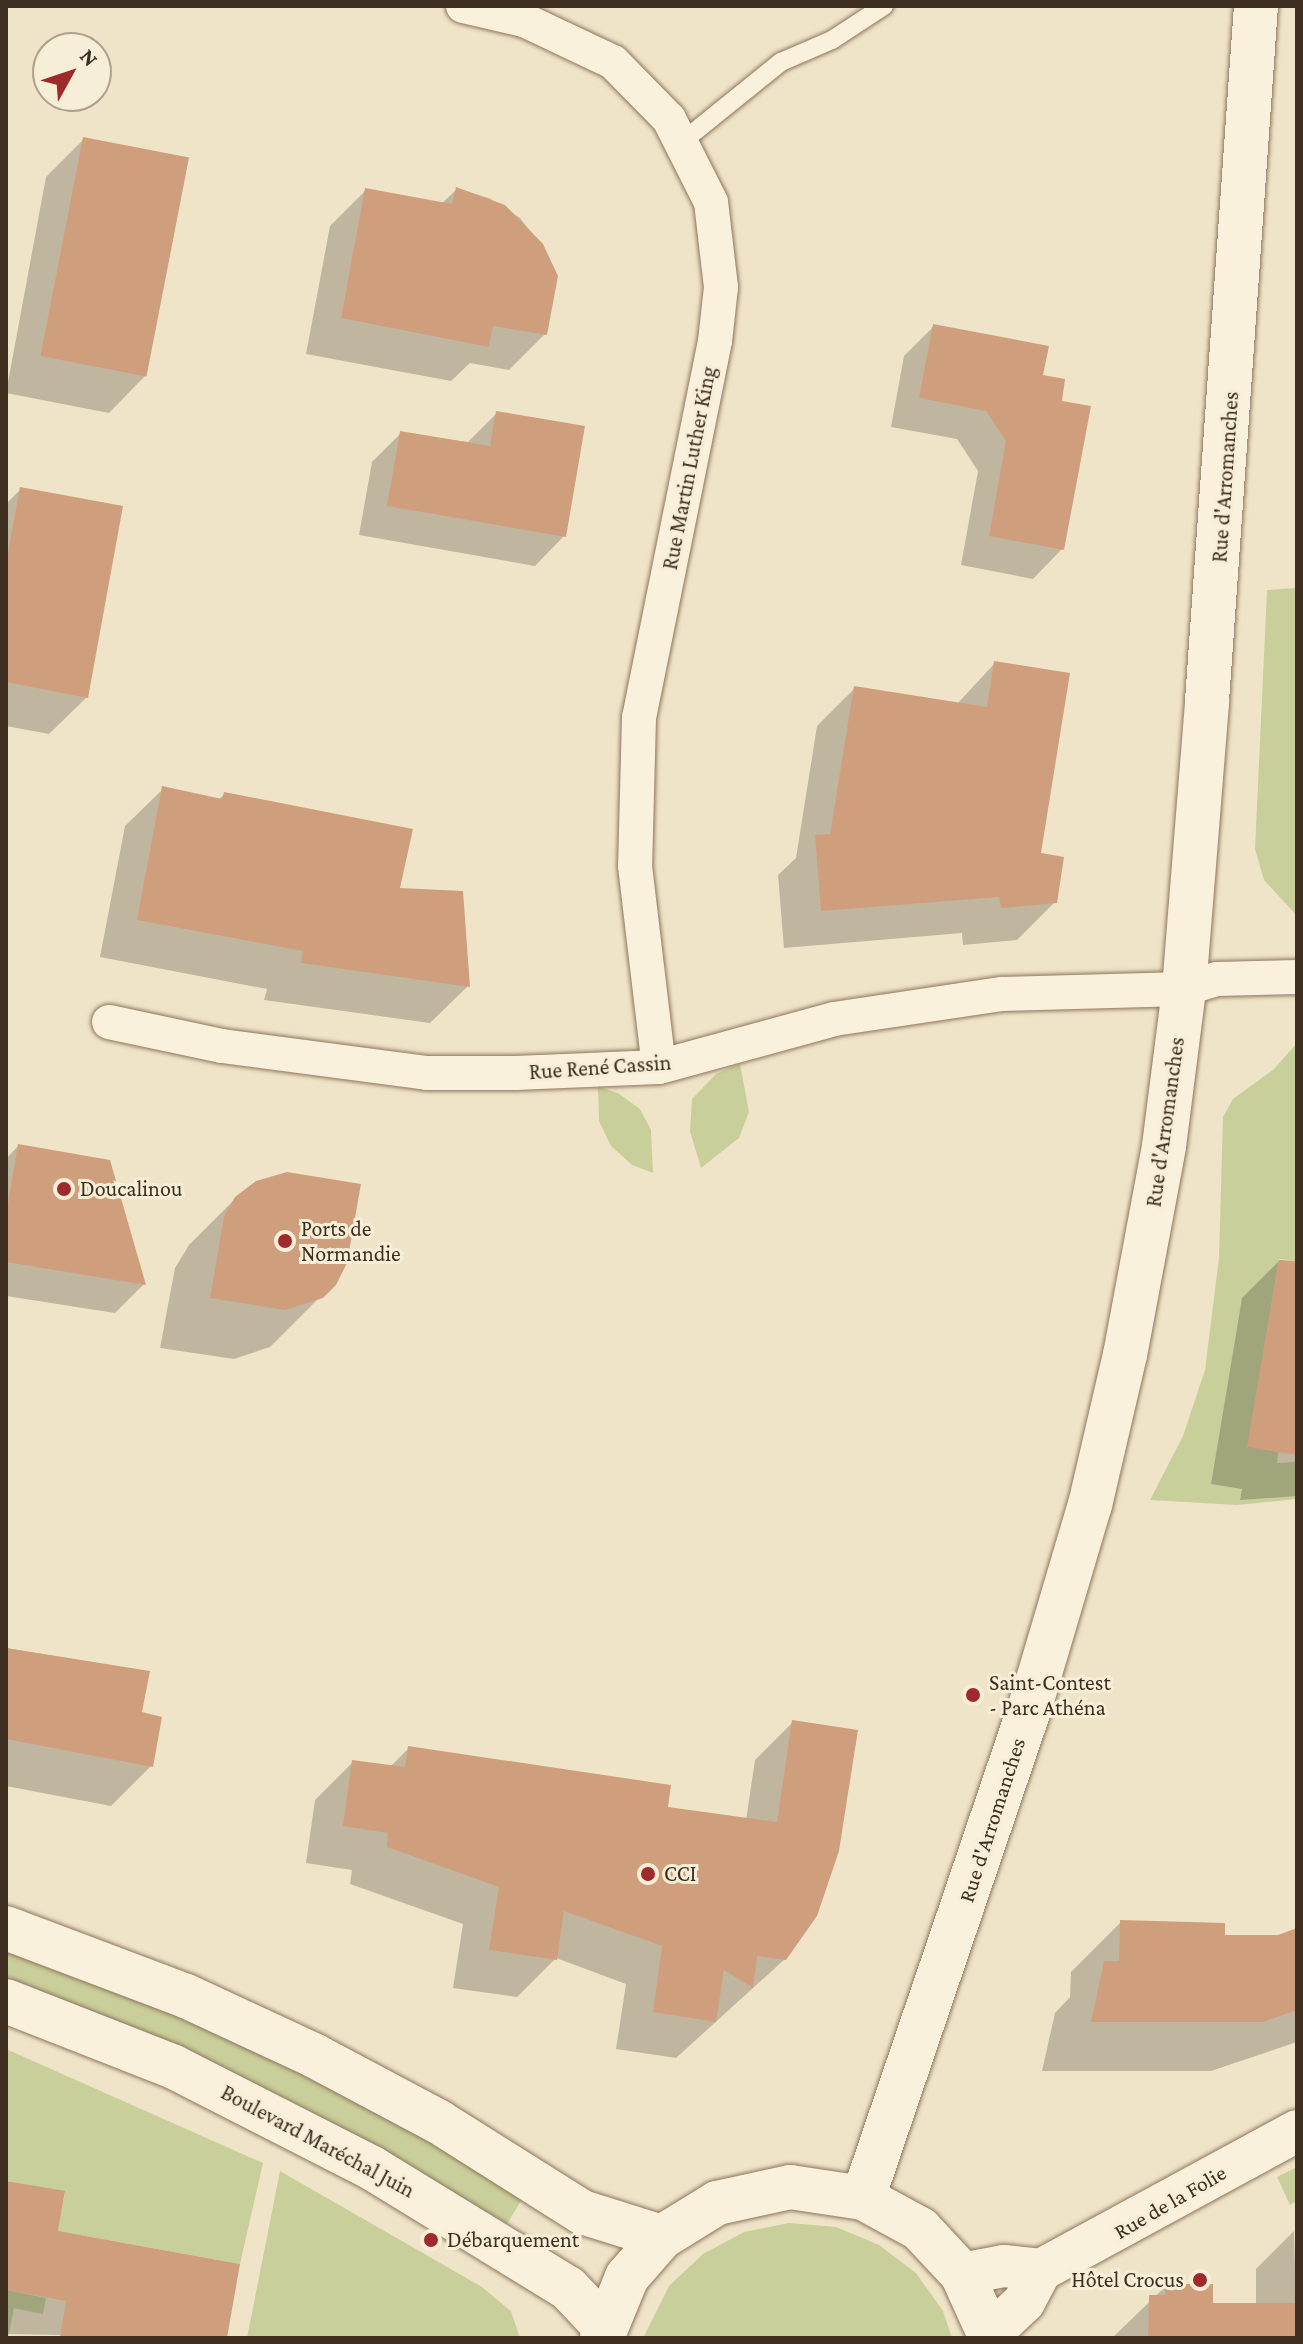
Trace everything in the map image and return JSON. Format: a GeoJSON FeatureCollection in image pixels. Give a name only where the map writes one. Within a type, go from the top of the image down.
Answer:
{"type":"FeatureCollection","features":[{"type":"Feature","properties":{"kind":"main road","name":"Rue d'Arromanches"},"geometry":{"type":"LineString","coordinates":[[863,2198],[1030,1707],[1090,1505],[1141,1271],[1184,989],[1256,6]]}},
{"type":"Feature","properties":{"kind":"main road"},"geometry":{"type":"LineString","coordinates":[[6,1928],[186,1996],[301,2049],[501,2160],[582,2212],[662,2237]]}},
{"type":"Feature","properties":{"kind":"main road","name":"Boulevard Maréchal Juin"},"geometry":{"type":"LineString","coordinates":[[6,2001],[174,2067],[372,2168],[568,2288],[602,2332]]}},
{"type":"Feature","properties":{"kind":"main road"},"geometry":{"type":"LineString","coordinates":[[602,2332],[627,2277],[662,2237],[717,2203],[753,2191],[790,2187],[863,2198],[920,2229],[962,2274],[991,2336]]}},
{"type":"Feature","properties":{"kind":"street","name":"Rue Martin Luther King"},"geometry":{"type":"LineString","coordinates":[[463,6],[524,20],[613,62],[642,87],[683,141],[711,202],[721,287],[715,341],[639,717],[635,866],[659,1067]]}},
{"type":"Feature","properties":{"kind":"street","name":"Rue René Cassin"},"geometry":{"type":"LineString","coordinates":[[109,1022],[222,1046],[427,1073],[659,1067],[834,1019],[986,996],[1184,989],[1217,979],[1297,977]]}},
{"type":"Feature","properties":{"kind":"street","name":"Rue de la Folie"},"geometry":{"type":"LineString","coordinates":[[1041,2270],[1297,2131]]}},
{"type":"Feature","properties":{"kind":"street"},"geometry":{"type":"LineString","coordinates":[[962,2274],[1004,2266],[1041,2270],[1024,2302],[991,2336]]}},
{"type":"Feature","properties":{"kind":"lane"},"geometry":{"type":"LineString","coordinates":[[683,141],[781,62],[832,40],[884,6]]}},
{"type":"Feature","properties":{"kind":"green space"},"geometry":{"type":"Polygon","coordinates":[[[1297,588],[1297,916],[1264,880],[1255,849],[1267,590],[1297,588]]]}},
{"type":"Feature","properties":{"kind":"green space"},"geometry":{"type":"Polygon","coordinates":[[[1297,1043],[1297,1261],[1279,1259],[1248,1446],[1278,1452],[1277,1463],[1297,1462],[1297,1499],[1237,1505],[1150,1500],[1183,1436],[1205,1370],[1219,1258],[1223,1117],[1233,1099],[1274,1069],[1297,1043]]]}},
{"type":"Feature","properties":{"kind":"green space"},"geometry":{"type":"Polygon","coordinates":[[[740,1064],[749,1112],[739,1138],[701,1168],[690,1131],[692,1099],[716,1074],[740,1064]]]}},
{"type":"Feature","properties":{"kind":"green space"},"geometry":{"type":"Polygon","coordinates":[[[598,1087],[618,1093],[640,1109],[651,1130],[653,1173],[632,1165],[611,1146],[599,1121],[598,1087]]]}},
{"type":"Feature","properties":{"kind":"green space"},"geometry":{"type":"Polygon","coordinates":[[[6,1944],[304,2071],[525,2194],[507,2224],[385,2152],[6,1981],[6,1944]]]}},
{"type":"Feature","properties":{"kind":"green space"},"geometry":{"type":"Polygon","coordinates":[[[6,2049],[263,2163],[240,2264],[80,2235],[54,2251],[65,2192],[6,2181],[6,2049]]]}},
{"type":"Feature","properties":{"kind":"green space"},"geometry":{"type":"Polygon","coordinates":[[[1297,2167],[1297,2201],[1290,2205],[1277,2177],[1297,2167]]]}},
{"type":"Feature","properties":{"kind":"green space"},"geometry":{"type":"Polygon","coordinates":[[[280,2171],[482,2287],[511,2311],[520,2338],[247,2338],[280,2171]]]}},
{"type":"Feature","properties":{"kind":"green space"},"geometry":{"type":"Polygon","coordinates":[[[789,2223],[836,2227],[879,2245],[916,2273],[943,2311],[952,2338],[643,2338],[669,2286],[703,2254],[744,2232],[789,2223]]]}},
{"type":"Feature","properties":{"kind":"green space"},"geometry":{"type":"Polygon","coordinates":[[[6,2290],[46,2298],[43,2314],[14,2308],[8,2338],[6,2290]]]}},
{"type":"Feature","properties":{"kind":"building"},"geometry":{"type":"Polygon","coordinates":[[[83,137],[189,158],[146,377],[40,356],[83,137]]]}},
{"type":"Feature","properties":{"kind":"building"},"geometry":{"type":"Polygon","coordinates":[[[456,187],[505,205],[543,244],[558,276],[547,335],[493,326],[489,347],[341,318],[365,188],[452,204],[456,187]]]}},
{"type":"Feature","properties":{"kind":"building"},"geometry":{"type":"Polygon","coordinates":[[[933,324],[1049,346],[1043,375],[1065,379],[1062,401],[1091,406],[1064,550],[989,536],[1006,441],[986,411],[919,398],[933,324]]]}},
{"type":"Feature","properties":{"kind":"building"},"geometry":{"type":"Polygon","coordinates":[[[496,411],[585,426],[566,537],[387,506],[400,431],[490,446],[496,411]]]}},
{"type":"Feature","properties":{"kind":"building"},"geometry":{"type":"Polygon","coordinates":[[[20,487],[123,506],[88,698],[6,682],[6,564],[20,487]]]}},
{"type":"Feature","properties":{"kind":"building"},"geometry":{"type":"Polygon","coordinates":[[[994,661],[1070,673],[1041,853],[1064,857],[1057,903],[1001,908],[999,897],[821,911],[815,835],[830,834],[854,686],[987,707],[994,661]]]}},
{"type":"Feature","properties":{"kind":"building"},"geometry":{"type":"Polygon","coordinates":[[[162,786],[222,799],[224,792],[413,829],[400,888],[463,891],[470,987],[301,963],[303,951],[137,920],[162,786]]]}},
{"type":"Feature","properties":{"kind":"building","name":"Doucalinou"},"geometry":{"type":"Polygon","coordinates":[[[18,1144],[110,1160],[146,1285],[6,1262],[6,1215],[18,1144]]]}},
{"type":"Feature","properties":{"kind":"building","name":"Ports de Normandie"},"geometry":{"type":"Polygon","coordinates":[[[287,1172],[361,1184],[347,1263],[336,1285],[323,1298],[285,1310],[210,1298],[224,1216],[235,1197],[256,1181],[287,1172]]]}},
{"type":"Feature","properties":{"kind":"building"},"geometry":{"type":"Polygon","coordinates":[[[1279,1260],[1297,1262],[1297,1455],[1247,1447],[1279,1260]]]}},
{"type":"Feature","properties":{"kind":"building"},"geometry":{"type":"Polygon","coordinates":[[[6,1648],[150,1671],[142,1712],[162,1717],[153,1767],[6,1739],[6,1648]]]}},
{"type":"Feature","properties":{"kind":"building","name":"CCI"},"geometry":{"type":"Polygon","coordinates":[[[792,1720],[858,1730],[839,1851],[817,1916],[786,1960],[757,1956],[753,1988],[724,1970],[716,2022],[653,2012],[662,1946],[564,1911],[557,1960],[489,1950],[499,1887],[387,1847],[388,1833],[343,1826],[352,1760],[405,1767],[408,1746],[671,1785],[668,1807],[777,1822],[792,1720]]]}},
{"type":"Feature","properties":{"kind":"building"},"geometry":{"type":"Polygon","coordinates":[[[1120,1920],[1225,1923],[1225,1935],[1278,1935],[1297,1928],[1297,2010],[1263,2022],[1091,2022],[1104,1961],[1119,1961],[1120,1920]]]}},
{"type":"Feature","properties":{"kind":"building"},"geometry":{"type":"Polygon","coordinates":[[[6,2181],[65,2191],[58,2231],[240,2264],[227,2338],[60,2338],[66,2301],[6,2290],[6,2181]]]}},
{"type":"Feature","properties":{"kind":"building","name":"Hôtel Crocus"},"geometry":{"type":"Polygon","coordinates":[[[1166,2284],[1213,2284],[1213,2303],[1297,2303],[1297,2338],[1148,2338],[1149,2295],[1165,2295],[1166,2284]]]}},
{"type":"Feature","properties":{"kind":"place","name":"Doucalinou"},"geometry":{"type":"Point","coordinates":[64,1189]}},
{"type":"Feature","properties":{"kind":"place","name":"Ports de Normandie"},"geometry":{"type":"Point","coordinates":[285,1241]}},
{"type":"Feature","properties":{"kind":"place","name":"Saint-Contest - Parc Athéna"},"geometry":{"type":"Point","coordinates":[973,1695]}},
{"type":"Feature","properties":{"kind":"place","name":"CCI"},"geometry":{"type":"Point","coordinates":[648,1874]}},
{"type":"Feature","properties":{"kind":"place","name":"Débarquement"},"geometry":{"type":"Point","coordinates":[431,2240]}},
{"type":"Feature","properties":{"kind":"place","name":"Hôtel Crocus"},"geometry":{"type":"Point","coordinates":[1200,2280]}}]}
